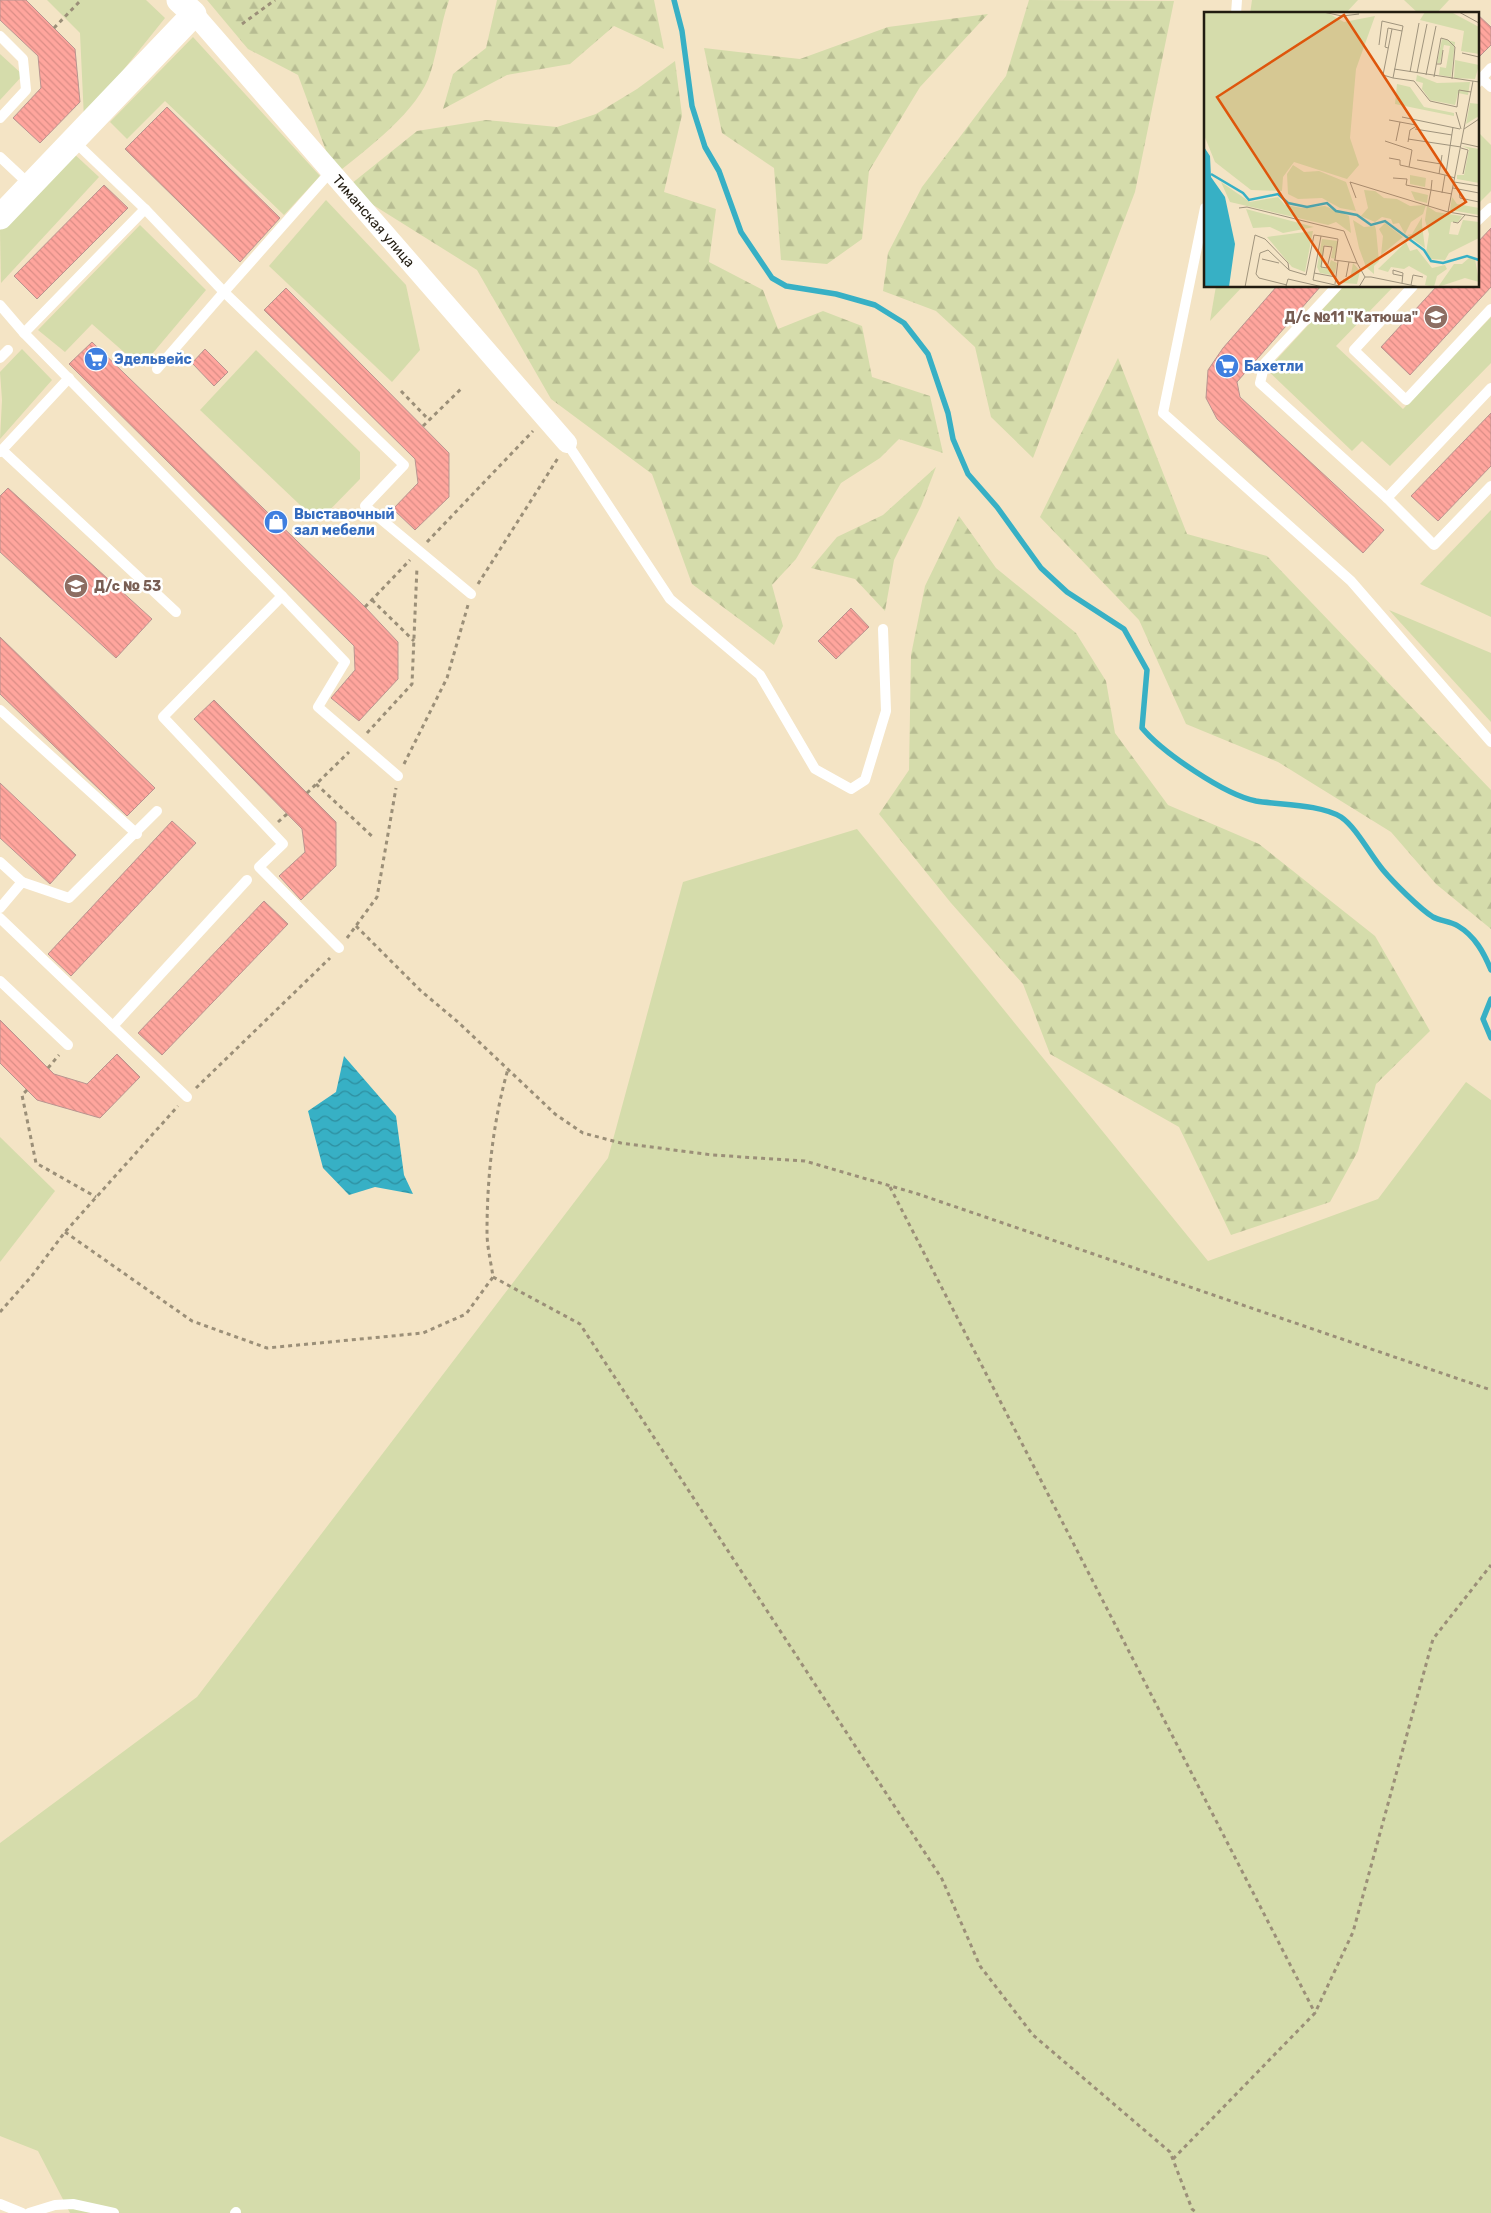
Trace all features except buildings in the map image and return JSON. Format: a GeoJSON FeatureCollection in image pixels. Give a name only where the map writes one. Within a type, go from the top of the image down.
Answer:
{"type":"FeatureCollection","features":[{"type":"Feature","properties":{"kind":"street"},"geometry":{"type":"LineString","coordinates":[[0,217],[74,140],[187,7]]}},
{"type":"Feature","properties":{"kind":"street","name":"Тиманская улица"},"geometry":{"type":"LineString","coordinates":[[187,7],[332,170],[567,443]]}},
{"type":"Feature","properties":{"kind":"lane"},"geometry":{"type":"LineString","coordinates":[[0,36],[24,59],[26,90],[0,118]]}},
{"type":"Feature","properties":{"kind":"lane"},"geometry":{"type":"LineString","coordinates":[[1491,68],[1479,81],[1491,88]]}},
{"type":"Feature","properties":{"kind":"lane"},"geometry":{"type":"LineString","coordinates":[[74,140],[145,209],[224,292],[404,465],[365,506],[417,552],[471,594]]}},
{"type":"Feature","properties":{"kind":"lane"},"geometry":{"type":"LineString","coordinates":[[0,157],[30,185]]}},
{"type":"Feature","properties":{"kind":"lane"},"geometry":{"type":"LineString","coordinates":[[157,370],[332,170]]}},
{"type":"Feature","properties":{"kind":"lane"},"geometry":{"type":"LineString","coordinates":[[1478,221],[1491,208]]}},
{"type":"Feature","properties":{"kind":"lane"},"geometry":{"type":"LineString","coordinates":[[24,333],[145,209]]}},
{"type":"Feature","properties":{"kind":"lane"},"geometry":{"type":"LineString","coordinates":[[1204,213],[1163,413],[1351,581],[1491,742]]}},
{"type":"Feature","properties":{"kind":"lane"},"geometry":{"type":"LineString","coordinates":[[1335,288],[1265,363],[1260,383],[1386,498],[1434,545],[1491,486]]}},
{"type":"Feature","properties":{"kind":"lane"},"geometry":{"type":"LineString","coordinates":[[1412,288],[1354,350],[1406,400],[1491,309]]}},
{"type":"Feature","properties":{"kind":"lane"},"geometry":{"type":"LineString","coordinates":[[0,305],[24,333],[345,662],[318,707],[398,776]]}},
{"type":"Feature","properties":{"kind":"lane"},"geometry":{"type":"LineString","coordinates":[[0,358],[8,350]]}},
{"type":"Feature","properties":{"kind":"lane"},"geometry":{"type":"LineString","coordinates":[[69,378],[1,451],[176,612]]}},
{"type":"Feature","properties":{"kind":"lane"},"geometry":{"type":"LineString","coordinates":[[1386,498],[1491,388]]}},
{"type":"Feature","properties":{"kind":"lane"},"geometry":{"type":"LineString","coordinates":[[567,443],[670,599],[760,675],[815,769],[851,789],[865,780],[886,710],[883,628]]}},
{"type":"Feature","properties":{"kind":"lane"},"geometry":{"type":"LineString","coordinates":[[282,596],[163,717],[283,844],[259,868],[340,948]]}},
{"type":"Feature","properties":{"kind":"lane"},"geometry":{"type":"LineString","coordinates":[[0,710],[137,834]]}},
{"type":"Feature","properties":{"kind":"lane"},"geometry":{"type":"LineString","coordinates":[[0,862],[22,882],[69,898],[137,834],[157,811]]}},
{"type":"Feature","properties":{"kind":"lane"},"geometry":{"type":"LineString","coordinates":[[113,1026],[247,880]]}},
{"type":"Feature","properties":{"kind":"lane"},"geometry":{"type":"LineString","coordinates":[[0,908],[22,882]]}},
{"type":"Feature","properties":{"kind":"lane"},"geometry":{"type":"LineString","coordinates":[[0,918],[187,1097]]}},
{"type":"Feature","properties":{"kind":"lane"},"geometry":{"type":"LineString","coordinates":[[0,981],[68,1045]]}},
{"type":"Feature","properties":{"kind":"lane"},"geometry":{"type":"LineString","coordinates":[[0,2204],[22,2213]]}},
{"type":"Feature","properties":{"kind":"lane"},"geometry":{"type":"LineString","coordinates":[[29,2213],[55,2205],[73,2204],[114,2213]]}},
{"type":"Feature","properties":{"kind":"path"},"geometry":{"type":"LineString","coordinates":[[54,28],[81,0]]}},
{"type":"Feature","properties":{"kind":"path"},"geometry":{"type":"LineString","coordinates":[[242,24],[275,0]]}},
{"type":"Feature","properties":{"kind":"path"},"geometry":{"type":"LineString","coordinates":[[423,426],[463,387]]}},
{"type":"Feature","properties":{"kind":"path"},"geometry":{"type":"LineString","coordinates":[[401,391],[429,420]]}},
{"type":"Feature","properties":{"kind":"path"},"geometry":{"type":"LineString","coordinates":[[0,1312],[31,1277],[65,1232],[187,1097],[340,948],[377,897],[398,776],[447,678],[471,594],[567,443]]}},
{"type":"Feature","properties":{"kind":"path"},"geometry":{"type":"LineString","coordinates":[[365,607],[417,552]]}},
{"type":"Feature","properties":{"kind":"path"},"geometry":{"type":"LineString","coordinates":[[372,600],[414,641]]}},
{"type":"Feature","properties":{"kind":"path"},"geometry":{"type":"LineString","coordinates":[[307,794],[359,742]]}},
{"type":"Feature","properties":{"kind":"path"},"geometry":{"type":"LineString","coordinates":[[316,784],[374,838]]}},
{"type":"Feature","properties":{"kind":"path"},"geometry":{"type":"LineString","coordinates":[[356,926],[421,991],[555,1114],[583,1133],[621,1143],[703,1154],[805,1161],[890,1186],[1491,1390]]}},
{"type":"Feature","properties":{"kind":"path"},"geometry":{"type":"LineString","coordinates":[[65,1232],[192,1321],[267,1348],[423,1333],[466,1314],[493,1277],[487,1233],[490,1174],[499,1100],[508,1069]]}},
{"type":"Feature","properties":{"kind":"path"},"geometry":{"type":"LineString","coordinates":[[27,1090],[22,1095],[36,1163],[96,1197]]}},
{"type":"Feature","properties":{"kind":"path"},"geometry":{"type":"LineString","coordinates":[[890,1186],[1315,2013]]}},
{"type":"Feature","properties":{"kind":"path"},"geometry":{"type":"LineString","coordinates":[[493,1277],[580,1324],[942,1879],[980,1966],[1033,2035],[1170,2152],[1192,2209],[1197,2213]]}},
{"type":"Feature","properties":{"kind":"path"},"geometry":{"type":"LineString","coordinates":[[1173,2160],[1315,2013],[1353,1932],[1432,1640],[1491,1565]]}},
{"type":"Feature","properties":{"kind":"green space"},"geometry":{"type":"Polygon","coordinates":[[[47,0],[146,0],[165,18],[84,119],[80,33],[47,0]]]}},
{"type":"Feature","properties":{"kind":"green space"},"geometry":{"type":"Polygon","coordinates":[[[207,0],[449,0],[431,71],[425,86],[404,115],[335,175],[298,75],[248,49],[207,0]]]}},
{"type":"Feature","properties":{"kind":"green space"},"geometry":{"type":"Polygon","coordinates":[[[497,0],[654,0],[664,49],[614,26],[570,64],[507,75],[443,109],[453,74],[486,48],[497,0]]]}},
{"type":"Feature","properties":{"kind":"green space"},"geometry":{"type":"Polygon","coordinates":[[[1029,0],[1174,1],[1135,192],[1033,458],[991,417],[975,347],[936,311],[883,291],[888,253],[922,187],[1006,76],[1029,0]]]}},
{"type":"Feature","properties":{"kind":"green space"},"geometry":{"type":"Polygon","coordinates":[[[1252,0],[1358,0],[1347,12],[1250,12],[1252,0]]]}},
{"type":"Feature","properties":{"kind":"green space"},"geometry":{"type":"Polygon","coordinates":[[[1404,0],[1449,0],[1438,12],[1417,12],[1404,0]]]}},
{"type":"Feature","properties":{"kind":"green space"},"geometry":{"type":"Polygon","coordinates":[[[988,14],[920,87],[869,171],[862,239],[827,264],[781,260],[774,168],[722,133],[704,48],[800,59],[888,27],[988,14]]]}},
{"type":"Feature","properties":{"kind":"green space"},"geometry":{"type":"Polygon","coordinates":[[[193,37],[320,176],[284,215],[165,101],[127,139],[110,122],[193,37]]]}},
{"type":"Feature","properties":{"kind":"green space"},"geometry":{"type":"Polygon","coordinates":[[[0,54],[23,75],[0,100],[0,54]]]}},
{"type":"Feature","properties":{"kind":"green space"},"geometry":{"type":"Polygon","coordinates":[[[675,61],[682,115],[664,192],[716,209],[709,262],[763,290],[778,329],[823,311],[862,326],[872,377],[930,396],[943,453],[899,439],[880,458],[841,483],[796,559],[772,585],[783,626],[774,645],[692,584],[652,474],[551,399],[477,270],[346,188],[417,131],[486,120],[557,127],[596,114],[637,89],[675,61]]]}},
{"type":"Feature","properties":{"kind":"green space"},"geometry":{"type":"Polygon","coordinates":[[[1478,132],[1491,145],[1491,191],[1478,204],[1478,132]]]}},
{"type":"Feature","properties":{"kind":"green space"},"geometry":{"type":"Polygon","coordinates":[[[72,152],[99,177],[1,283],[0,230],[72,152]]]}},
{"type":"Feature","properties":{"kind":"green space"},"geometry":{"type":"Polygon","coordinates":[[[326,200],[406,285],[420,350],[392,382],[269,266],[326,200]]]}},
{"type":"Feature","properties":{"kind":"green space"},"geometry":{"type":"Polygon","coordinates":[[[140,225],[206,290],[141,367],[92,324],[65,352],[38,330],[140,225]]]}},
{"type":"Feature","properties":{"kind":"green space"},"geometry":{"type":"Polygon","coordinates":[[[1216,288],[1241,288],[1210,321],[1216,288]]]}},
{"type":"Feature","properties":{"kind":"green space"},"geometry":{"type":"Polygon","coordinates":[[[1342,288],[1392,288],[1336,346],[1403,409],[1491,317],[1491,363],[1390,466],[1362,441],[1352,451],[1267,370],[1342,288]]]}},
{"type":"Feature","properties":{"kind":"green space"},"geometry":{"type":"Polygon","coordinates":[[[22,349],[52,380],[0,439],[2,400],[0,372],[22,349]]]}},
{"type":"Feature","properties":{"kind":"green space"},"geometry":{"type":"Polygon","coordinates":[[[256,350],[360,452],[360,479],[318,522],[200,410],[256,350]]]}},
{"type":"Feature","properties":{"kind":"green space"},"geometry":{"type":"Polygon","coordinates":[[[1118,358],[1187,534],[1267,556],[1491,790],[1491,929],[1436,884],[1391,832],[1278,762],[1186,724],[1139,620],[1040,517],[1118,358]]]}},
{"type":"Feature","properties":{"kind":"green space"},"geometry":{"type":"Polygon","coordinates":[[[936,467],[921,506],[894,560],[885,611],[855,579],[811,568],[837,537],[883,515],[936,467]]]}},
{"type":"Feature","properties":{"kind":"green space"},"geometry":{"type":"Polygon","coordinates":[[[1491,510],[1491,617],[1420,584],[1491,510]]]}},
{"type":"Feature","properties":{"kind":"green space"},"geometry":{"type":"Polygon","coordinates":[[[959,516],[996,568],[1076,633],[1106,681],[1115,733],[1168,805],[1259,844],[1375,936],[1430,1031],[1376,1084],[1358,1151],[1330,1202],[1231,1235],[1179,1127],[1050,1054],[1023,984],[951,903],[879,814],[909,770],[911,655],[925,586],[959,516]]]}},
{"type":"Feature","properties":{"kind":"green space"},"geometry":{"type":"Polygon","coordinates":[[[1389,610],[1491,653],[1491,722],[1389,610]]]}},
{"type":"Feature","properties":{"kind":"green space"},"geometry":{"type":"Polygon","coordinates":[[[857,829],[1208,1261],[1378,1199],[1466,1082],[1491,1100],[1491,2213],[70,2213],[38,2151],[0,2136],[0,1843],[197,1697],[608,1158],[683,882],[857,829]]]}},
{"type":"Feature","properties":{"kind":"green space"},"geometry":{"type":"Polygon","coordinates":[[[0,1137],[55,1191],[0,1262],[0,1137]]]}},
{"type":"Feature","properties":{"kind":"water"},"geometry":{"type":"Polygon","coordinates":[[[344,1056],[396,1116],[404,1175],[413,1194],[375,1187],[349,1195],[323,1168],[308,1111],[336,1092],[344,1056]]]}},
{"type":"Feature","properties":{"kind":"waterway"},"geometry":{"type":"LineString","coordinates":[[674,0],[682,31],[692,106],[705,147],[719,171],[741,232],[772,278],[786,286],[836,294],[875,305],[904,323],[928,354],[948,413],[953,439],[968,474],[997,507],[1041,568],[1067,592],[1124,629],[1147,670],[1142,728],[1164,749],[1195,771],[1212,782],[1243,797],[1256,801],[1311,807],[1341,817],[1358,834],[1383,870],[1414,902],[1433,917],[1455,924],[1474,940],[1482,951],[1491,970]]}},
{"type":"Feature","properties":{"kind":"waterway"},"geometry":{"type":"LineString","coordinates":[[1491,999],[1483,1019],[1491,1038]]}},
{"type":"Feature","properties":{"kind":"place","name":"Д/с №11 \"Катюша\""},"geometry":{"type":"Point","coordinates":[1436,317]}},
{"type":"Feature","properties":{"kind":"place","name":"Эдельвейс"},"geometry":{"type":"Point","coordinates":[96,359]}},
{"type":"Feature","properties":{"kind":"place","name":"Бахетли"},"geometry":{"type":"Point","coordinates":[1227,366]}},
{"type":"Feature","properties":{"kind":"place","name":"Выставочный зал мебели"},"geometry":{"type":"Point","coordinates":[276,522]}},
{"type":"Feature","properties":{"kind":"place","name":"Д/с № 53"},"geometry":{"type":"Point","coordinates":[76,586]}}]}
